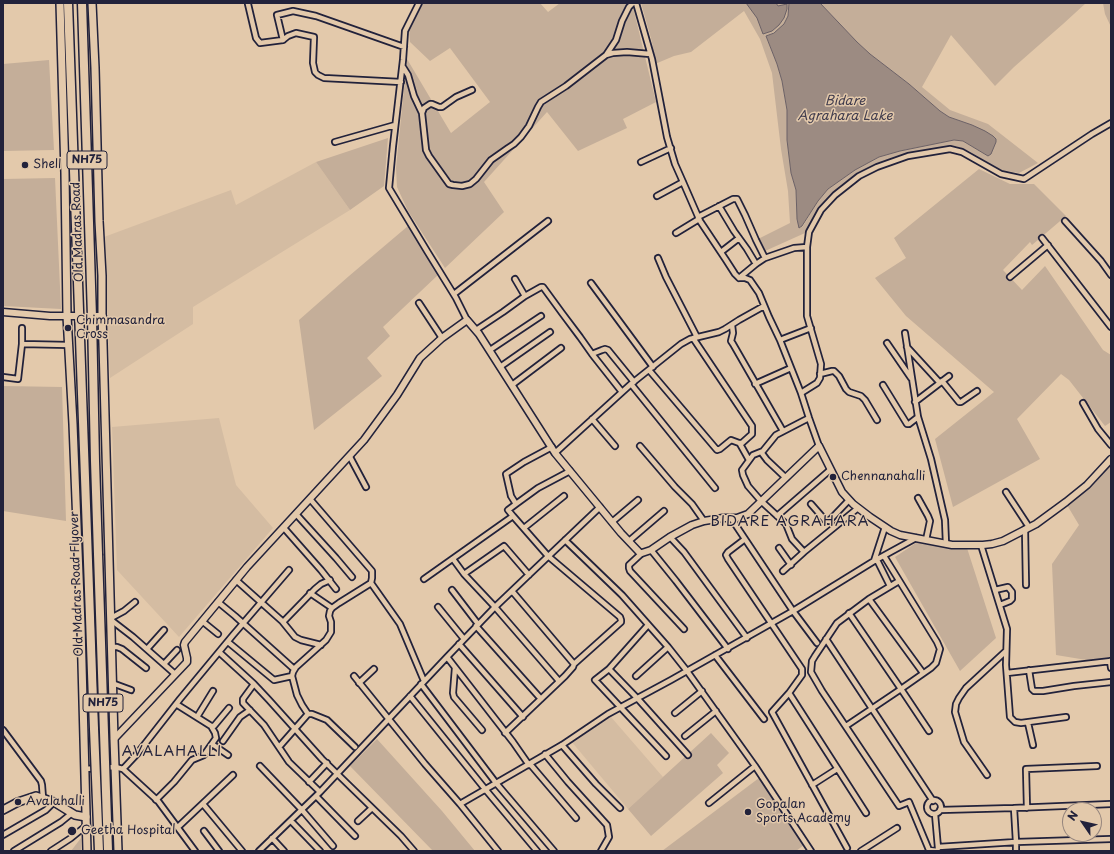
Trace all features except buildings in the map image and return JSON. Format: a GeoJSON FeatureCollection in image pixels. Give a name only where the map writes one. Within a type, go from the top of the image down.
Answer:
{"type":"FeatureCollection","features":[{"type":"Feature","properties":{"kind":"highway","name":"Old Madras Road"},"geometry":{"type":"LineString","coordinates":[[68,3],[80,316]]}},
{"type":"Feature","properties":{"kind":"highway","name":"Old Madras Road"},"geometry":{"type":"LineString","coordinates":[[82,3],[92,317]]}},
{"type":"Feature","properties":{"kind":"highway","name":"Old Madras Road Flyover"},"geometry":{"type":"LineString","coordinates":[[80,316],[99,851]]}},
{"type":"Feature","properties":{"kind":"highway","name":"Old Madras Road Flyover"},"geometry":{"type":"LineString","coordinates":[[92,317],[94,453],[108,851]]}},
{"type":"Feature","properties":{"kind":"highway"},"geometry":{"type":"LineString","coordinates":[[92,317],[102,317]]}},
{"type":"Feature","properties":{"kind":"main road"},"geometry":{"type":"LineString","coordinates":[[60,3],[67,316],[75,470],[87,851]]}},
{"type":"Feature","properties":{"kind":"main road","name":"Old Madras Road"},"geometry":{"type":"LineString","coordinates":[[92,3],[102,276],[112,683],[118,851]]}},
{"type":"Feature","properties":{"kind":"main road"},"geometry":{"type":"LineString","coordinates":[[4,808],[36,796],[54,802],[76,815],[86,817]]}},
{"type":"Feature","properties":{"kind":"street"},"geometry":{"type":"LineString","coordinates":[[419,3],[405,31],[403,67],[389,188],[454,294],[467,320],[490,350],[554,450],[612,522],[642,554]]}},
{"type":"Feature","properties":{"kind":"street"},"geometry":{"type":"LineString","coordinates":[[403,67],[408,75],[414,96],[422,112],[428,156],[449,184],[462,186],[470,184],[476,179],[491,160],[514,144],[521,136],[529,126],[541,102],[566,86],[606,55],[616,40],[622,21],[629,7],[633,3]]}},
{"type":"Feature","properties":{"kind":"street"},"geometry":{"type":"LineString","coordinates":[[636,3],[657,84],[667,137],[682,182],[698,218],[735,274],[740,278],[747,279],[752,282],[759,293],[801,393],[818,446],[842,492],[849,500],[885,527],[900,535],[952,545],[992,544],[1003,541],[1036,524],[1087,485],[1111,459]]}},
{"type":"Feature","properties":{"kind":"street"},"geometry":{"type":"LineString","coordinates":[[248,4],[256,38],[260,43],[283,40],[288,36],[296,34],[314,37],[313,63],[314,72],[318,75],[324,78],[401,82]]}},
{"type":"Feature","properties":{"kind":"street"},"geometry":{"type":"LineString","coordinates":[[283,40],[277,15],[293,11],[316,16],[404,47]]}},
{"type":"Feature","properties":{"kind":"street"},"geometry":{"type":"LineString","coordinates":[[606,55],[627,52],[650,54]]}},
{"type":"Feature","properties":{"kind":"street"},"geometry":{"type":"LineString","coordinates":[[422,112],[424,108],[430,104],[440,107],[456,97],[472,90]]}},
{"type":"Feature","properties":{"kind":"street"},"geometry":{"type":"LineString","coordinates":[[801,393],[817,383],[820,378],[821,364],[807,316],[807,247],[809,232],[821,210],[835,195],[859,176],[877,167],[908,156],[950,149],[962,152],[1001,174],[1024,179],[1111,123]]}},
{"type":"Feature","properties":{"kind":"street"},"geometry":{"type":"LineString","coordinates":[[335,142],[396,125]]}},
{"type":"Feature","properties":{"kind":"street"},"geometry":{"type":"LineString","coordinates":[[641,162],[671,148]]}},
{"type":"Feature","properties":{"kind":"street"},"geometry":{"type":"LineString","coordinates":[[657,196],[682,182]]}},
{"type":"Feature","properties":{"kind":"street"},"geometry":{"type":"LineString","coordinates":[[676,233],[719,206],[733,199],[737,199],[765,258]]}},
{"type":"Feature","properties":{"kind":"street"},"geometry":{"type":"LineString","coordinates":[[719,206],[756,264]]}},
{"type":"Feature","properties":{"kind":"street"},"geometry":{"type":"LineString","coordinates":[[454,294],[548,221]]}},
{"type":"Feature","properties":{"kind":"street"},"geometry":{"type":"LineString","coordinates":[[1066,221],[1101,261],[1111,275]]}},
{"type":"Feature","properties":{"kind":"street"},"geometry":{"type":"LineString","coordinates":[[721,252],[739,238]]}},
{"type":"Feature","properties":{"kind":"street"},"geometry":{"type":"LineString","coordinates":[[1042,238],[1111,327]]}},
{"type":"Feature","properties":{"kind":"street"},"geometry":{"type":"LineString","coordinates":[[1010,277],[1048,246]]}},
{"type":"Feature","properties":{"kind":"street"},"geometry":{"type":"LineString","coordinates":[[740,278],[765,258],[794,248],[807,247]]}},
{"type":"Feature","properties":{"kind":"street"},"geometry":{"type":"LineString","coordinates":[[658,258],[695,338],[752,426],[752,434],[740,444]]}},
{"type":"Feature","properties":{"kind":"street"},"geometry":{"type":"LineString","coordinates":[[515,279],[525,296]]}},
{"type":"Feature","properties":{"kind":"street"},"geometry":{"type":"LineString","coordinates":[[591,284],[651,368],[717,450],[731,440],[740,444],[748,460]]}},
{"type":"Feature","properties":{"kind":"street"},"geometry":{"type":"LineString","coordinates":[[476,330],[525,296],[541,287],[545,288],[592,354],[622,392]]}},
{"type":"Feature","properties":{"kind":"street"},"geometry":{"type":"LineString","coordinates":[[419,303],[442,338]]}},
{"type":"Feature","properties":{"kind":"street"},"geometry":{"type":"LineString","coordinates":[[516,504],[510,496],[506,474],[524,462],[554,450],[592,419],[632,383],[681,344],[695,338],[719,332],[764,306]]}},
{"type":"Feature","properties":{"kind":"street"},"geometry":{"type":"LineString","coordinates":[[3,312],[50,316],[80,316]]}},
{"type":"Feature","properties":{"kind":"street"},"geometry":{"type":"LineString","coordinates":[[490,350],[541,316]]}},
{"type":"Feature","properties":{"kind":"street"},"geometry":{"type":"LineString","coordinates":[[114,739],[187,660],[184,644],[236,580],[373,430],[420,358],[442,338],[467,320]]}},
{"type":"Feature","properties":{"kind":"street"},"geometry":{"type":"LineString","coordinates":[[732,325],[733,333],[731,341],[783,431]]}},
{"type":"Feature","properties":{"kind":"street"},"geometry":{"type":"LineString","coordinates":[[3,377],[18,379],[22,344],[22,328]]}},
{"type":"Feature","properties":{"kind":"street"},"geometry":{"type":"LineString","coordinates":[[780,340],[811,328]]}},
{"type":"Feature","properties":{"kind":"street"},"geometry":{"type":"LineString","coordinates":[[500,367],[550,332]]}},
{"type":"Feature","properties":{"kind":"street"},"geometry":{"type":"LineString","coordinates":[[905,333],[918,418],[931,459],[945,520],[946,544]]}},
{"type":"Feature","properties":{"kind":"street"},"geometry":{"type":"LineString","coordinates":[[887,343],[912,380]]}},
{"type":"Feature","properties":{"kind":"street"},"geometry":{"type":"LineString","coordinates":[[22,344],[69,345]]}},
{"type":"Feature","properties":{"kind":"street"},"geometry":{"type":"LineString","coordinates":[[907,347],[959,402],[977,391]]}},
{"type":"Feature","properties":{"kind":"street"},"geometry":{"type":"LineString","coordinates":[[512,385],[561,348]]}},
{"type":"Feature","properties":{"kind":"street"},"geometry":{"type":"LineString","coordinates":[[592,354],[605,349],[608,350],[632,383],[715,488]]}},
{"type":"Feature","properties":{"kind":"street"},"geometry":{"type":"LineString","coordinates":[[755,384],[791,368]]}},
{"type":"Feature","properties":{"kind":"street"},"geometry":{"type":"LineString","coordinates":[[820,374],[832,371],[839,376],[849,392],[861,396],[865,400],[877,420]]}},
{"type":"Feature","properties":{"kind":"street"},"geometry":{"type":"LineString","coordinates":[[915,402],[949,376]]}},
{"type":"Feature","properties":{"kind":"street"},"geometry":{"type":"LineString","coordinates":[[883,385],[907,424],[918,418]]}},
{"type":"Feature","properties":{"kind":"street"},"geometry":{"type":"LineString","coordinates":[[1083,403],[1098,429],[1111,445]]}},
{"type":"Feature","properties":{"kind":"street"},"geometry":{"type":"LineString","coordinates":[[804,552],[792,539],[786,524],[761,501],[748,486],[742,475],[742,470],[748,460],[767,447],[776,435],[809,418]]}},
{"type":"Feature","properties":{"kind":"street"},"geometry":{"type":"LineString","coordinates":[[592,419],[616,446]]}},
{"type":"Feature","properties":{"kind":"street"},"geometry":{"type":"LineString","coordinates":[[640,446],[675,487],[692,504],[704,521]]}},
{"type":"Feature","properties":{"kind":"street"},"geometry":{"type":"LineString","coordinates":[[684,629],[630,571],[629,566],[642,554],[692,525],[704,521],[723,518],[736,518],[748,514],[818,446]]}},
{"type":"Feature","properties":{"kind":"street"},"geometry":{"type":"LineString","coordinates":[[761,452],[767,460],[786,478]]}},
{"type":"Feature","properties":{"kind":"street"},"geometry":{"type":"LineString","coordinates":[[350,456],[366,487]]}},
{"type":"Feature","properties":{"kind":"street"},"geometry":{"type":"LineString","coordinates":[[777,516],[830,470]]}},
{"type":"Feature","properties":{"kind":"street"},"geometry":{"type":"LineString","coordinates":[[505,733],[559,682],[574,664],[622,622],[620,617],[548,556],[508,510],[538,488],[570,471]]}},
{"type":"Feature","properties":{"kind":"street"},"geometry":{"type":"LineString","coordinates":[[1006,492],[1027,528],[1026,585]]}},
{"type":"Feature","properties":{"kind":"street"},"geometry":{"type":"LineString","coordinates":[[524,528],[564,496]]}},
{"type":"Feature","properties":{"kind":"street"},"geometry":{"type":"LineString","coordinates":[[918,498],[930,521],[926,540]]}},
{"type":"Feature","properties":{"kind":"street"},"geometry":{"type":"LineString","coordinates":[[310,499],[372,571],[371,583],[400,624],[422,682],[496,783],[554,851]]}},
{"type":"Feature","properties":{"kind":"street"},"geometry":{"type":"LineString","coordinates":[[612,522],[638,500]]}},
{"type":"Feature","properties":{"kind":"street"},"geometry":{"type":"LineString","coordinates":[[811,504],[825,520],[829,521],[849,500]]}},
{"type":"Feature","properties":{"kind":"street"},"geometry":{"type":"LineString","coordinates":[[259,851],[318,794],[495,606],[512,592],[600,507]]}},
{"type":"Feature","properties":{"kind":"street"},"geometry":{"type":"LineString","coordinates":[[783,571],[858,508]]}},
{"type":"Feature","properties":{"kind":"street"},"geometry":{"type":"LineString","coordinates":[[629,541],[664,511]]}},
{"type":"Feature","properties":{"kind":"street"},"geometry":{"type":"LineString","coordinates":[[296,514],[352,577]]}},
{"type":"Feature","properties":{"kind":"street"},"geometry":{"type":"LineString","coordinates":[[424,579],[513,516]]}},
{"type":"Feature","properties":{"kind":"street"},"geometry":{"type":"LineString","coordinates":[[731,518],[817,644]]}},
{"type":"Feature","properties":{"kind":"street"},"geometry":{"type":"LineString","coordinates":[[885,527],[875,561],[890,586]]}},
{"type":"Feature","properties":{"kind":"street"},"geometry":{"type":"LineString","coordinates":[[284,528],[330,580],[336,589]]}},
{"type":"Feature","properties":{"kind":"street"},"geometry":{"type":"LineString","coordinates":[[670,537],[689,558],[747,638]]}},
{"type":"Feature","properties":{"kind":"street"},"geometry":{"type":"LineString","coordinates":[[460,804],[562,745],[620,707],[638,699],[728,649],[916,538]]}},
{"type":"Feature","properties":{"kind":"street"},"geometry":{"type":"LineString","coordinates":[[745,539],[726,555],[802,670],[802,675],[789,693],[772,712],[847,848]]}},
{"type":"Feature","properties":{"kind":"street"},"geometry":{"type":"LineString","coordinates":[[565,540],[622,596],[688,671],[755,766],[811,851]]}},
{"type":"Feature","properties":{"kind":"street"},"geometry":{"type":"LineString","coordinates":[[981,545],[1007,629],[1006,651],[1010,717],[1015,722],[1021,723],[1066,717]]}},
{"type":"Feature","properties":{"kind":"street"},"geometry":{"type":"LineString","coordinates":[[464,574],[504,546],[529,574]]}},
{"type":"Feature","properties":{"kind":"street"},"geometry":{"type":"LineString","coordinates":[[779,548],[791,565]]}},
{"type":"Feature","properties":{"kind":"street"},"geometry":{"type":"LineString","coordinates":[[651,550],[728,649]]}},
{"type":"Feature","properties":{"kind":"street"},"geometry":{"type":"LineString","coordinates":[[846,726],[901,689],[936,663],[940,649],[884,556]]}},
{"type":"Feature","properties":{"kind":"street"},"geometry":{"type":"LineString","coordinates":[[452,559],[464,574],[495,606],[559,682]]}},
{"type":"Feature","properties":{"kind":"street"},"geometry":{"type":"LineString","coordinates":[[123,769],[137,754],[219,652],[289,570]]}},
{"type":"Feature","properties":{"kind":"street"},"geometry":{"type":"LineString","coordinates":[[236,580],[282,621],[295,637],[321,645]]}},
{"type":"Feature","properties":{"kind":"street"},"geometry":{"type":"LineString","coordinates":[[282,621],[310,593],[330,580]]}},
{"type":"Feature","properties":{"kind":"street"},"geometry":{"type":"LineString","coordinates":[[900,581],[869,599],[836,623],[812,661],[810,672],[899,806],[909,802],[929,850],[1016,842],[1111,840]]}},
{"type":"Feature","properties":{"kind":"street"},"geometry":{"type":"LineString","coordinates":[[308,714],[297,695],[292,676],[294,670],[326,640],[331,632],[331,622],[329,616],[332,608],[371,583]]}},
{"type":"Feature","properties":{"kind":"street"},"geometry":{"type":"LineString","coordinates":[[995,590],[1008,587],[1012,592],[1012,599],[1010,602],[1000,605]]}},
{"type":"Feature","properties":{"kind":"street"},"geometry":{"type":"LineString","coordinates":[[452,590],[477,625],[541,699]]}},
{"type":"Feature","properties":{"kind":"street"},"geometry":{"type":"LineString","coordinates":[[512,592],[574,664]]}},
{"type":"Feature","properties":{"kind":"street"},"geometry":{"type":"LineString","coordinates":[[310,593],[332,608]]}},
{"type":"Feature","properties":{"kind":"street"},"geometry":{"type":"LineString","coordinates":[[869,599],[923,673]]}},
{"type":"Feature","properties":{"kind":"street"},"geometry":{"type":"LineString","coordinates":[[135,602],[111,619],[175,674]]}},
{"type":"Feature","properties":{"kind":"street"},"geometry":{"type":"LineString","coordinates":[[218,602],[294,670]]}},
{"type":"Feature","properties":{"kind":"street"},"geometry":{"type":"LineString","coordinates":[[438,607],[464,639]]}},
{"type":"Feature","properties":{"kind":"street"},"geometry":{"type":"LineString","coordinates":[[849,613],[929,730]]}},
{"type":"Feature","properties":{"kind":"street"},"geometry":{"type":"LineString","coordinates":[[202,621],[218,634]]}},
{"type":"Feature","properties":{"kind":"street"},"geometry":{"type":"LineString","coordinates":[[648,625],[609,668],[595,680],[666,756]]}},
{"type":"Feature","properties":{"kind":"street"},"geometry":{"type":"LineString","coordinates":[[147,649],[164,630]]}},
{"type":"Feature","properties":{"kind":"street"},"geometry":{"type":"LineString","coordinates":[[826,639],[933,800],[939,803],[940,810]]}},
{"type":"Feature","properties":{"kind":"street"},"geometry":{"type":"LineString","coordinates":[[228,642],[274,680],[292,676]]}},
{"type":"Feature","properties":{"kind":"street"},"geometry":{"type":"LineString","coordinates":[[459,644],[523,717]]}},
{"type":"Feature","properties":{"kind":"street"},"geometry":{"type":"LineString","coordinates":[[111,647],[122,648],[146,668]]}},
{"type":"Feature","properties":{"kind":"street"},"geometry":{"type":"LineString","coordinates":[[636,676],[668,647]]}},
{"type":"Feature","properties":{"kind":"street"},"geometry":{"type":"LineString","coordinates":[[164,664],[177,650]]}},
{"type":"Feature","properties":{"kind":"street"},"geometry":{"type":"LineString","coordinates":[[987,775],[964,742],[955,712],[956,704],[966,688],[1006,651]]}},
{"type":"Feature","properties":{"kind":"street"},"geometry":{"type":"LineString","coordinates":[[219,652],[254,684],[326,764],[414,851]]}},
{"type":"Feature","properties":{"kind":"street"},"geometry":{"type":"LineString","coordinates":[[715,656],[764,719]]}},
{"type":"Feature","properties":{"kind":"street"},"geometry":{"type":"LineString","coordinates":[[447,657],[529,764],[576,818]]}},
{"type":"Feature","properties":{"kind":"street"},"geometry":{"type":"LineString","coordinates":[[1007,673],[1110,661],[1111,668]]}},
{"type":"Feature","properties":{"kind":"street"},"geometry":{"type":"LineString","coordinates":[[359,683],[374,668]]}},
{"type":"Feature","properties":{"kind":"street"},"geometry":{"type":"LineString","coordinates":[[455,668],[454,697],[482,730]]}},
{"type":"Feature","properties":{"kind":"street"},"geometry":{"type":"LineString","coordinates":[[609,668],[688,755]]}},
{"type":"Feature","properties":{"kind":"street"},"geometry":{"type":"LineString","coordinates":[[1029,670],[1032,689],[1034,691],[1111,682]]}},
{"type":"Feature","properties":{"kind":"street"},"geometry":{"type":"LineString","coordinates":[[354,676],[498,851]]}},
{"type":"Feature","properties":{"kind":"street"},"geometry":{"type":"LineString","coordinates":[[112,683],[131,690]]}},
{"type":"Feature","properties":{"kind":"street"},"geometry":{"type":"LineString","coordinates":[[254,684],[243,699],[243,702],[264,726],[290,762],[355,836]]}},
{"type":"Feature","properties":{"kind":"street"},"geometry":{"type":"LineString","coordinates":[[197,717],[214,691]]}},
{"type":"Feature","properties":{"kind":"street"},"geometry":{"type":"LineString","coordinates":[[675,713],[702,691]]}},
{"type":"Feature","properties":{"kind":"street"},"geometry":{"type":"LineString","coordinates":[[789,693],[866,813]]}},
{"type":"Feature","properties":{"kind":"street"},"geometry":{"type":"LineString","coordinates":[[410,696],[485,790],[537,851]]}},
{"type":"Feature","properties":{"kind":"street"},"geometry":{"type":"LineString","coordinates":[[156,800],[174,782],[192,760],[204,755],[212,744],[216,735],[211,726],[176,704]]}},
{"type":"Feature","properties":{"kind":"street"},"geometry":{"type":"LineString","coordinates":[[211,726],[214,726],[229,708]]}},
{"type":"Feature","properties":{"kind":"street"},"geometry":{"type":"LineString","coordinates":[[223,741],[240,717],[250,710]]}},
{"type":"Feature","properties":{"kind":"street"},"geometry":{"type":"LineString","coordinates":[[685,736],[716,711]]}},
{"type":"Feature","properties":{"kind":"street"},"geometry":{"type":"LineString","coordinates":[[279,747],[308,714]]}},
{"type":"Feature","properties":{"kind":"street"},"geometry":{"type":"LineString","coordinates":[[308,714],[318,715],[327,720],[354,747]]}},
{"type":"Feature","properties":{"kind":"street"},"geometry":{"type":"LineString","coordinates":[[1028,722],[1033,744]]}},
{"type":"Feature","properties":{"kind":"street"},"geometry":{"type":"LineString","coordinates":[[3,730],[41,780],[43,798]]}},
{"type":"Feature","properties":{"kind":"street"},"geometry":{"type":"LineString","coordinates":[[212,744],[228,755]]}},
{"type":"Feature","properties":{"kind":"street"},"geometry":{"type":"LineString","coordinates":[[562,745],[596,784],[620,808]]}},
{"type":"Feature","properties":{"kind":"street"},"geometry":{"type":"LineString","coordinates":[[545,754],[607,825],[609,837],[601,851]]}},
{"type":"Feature","properties":{"kind":"street"},"geometry":{"type":"LineString","coordinates":[[309,782],[326,764]]}},
{"type":"Feature","properties":{"kind":"street"},"geometry":{"type":"LineString","coordinates":[[260,766],[302,810],[333,846]]}},
{"type":"Feature","properties":{"kind":"street"},"geometry":{"type":"LineString","coordinates":[[709,804],[755,766]]}},
{"type":"Feature","properties":{"kind":"street"},"geometry":{"type":"LineString","coordinates":[[1027,808],[1026,769],[1097,766]]}},
{"type":"Feature","properties":{"kind":"street"},"geometry":{"type":"LineString","coordinates":[[85,769],[123,769],[156,800],[195,851]]}},
{"type":"Feature","properties":{"kind":"street"},"geometry":{"type":"LineString","coordinates":[[812,785],[837,769]]}},
{"type":"Feature","properties":{"kind":"street"},"geometry":{"type":"LineString","coordinates":[[178,827],[233,775]]}},
{"type":"Feature","properties":{"kind":"street"},"geometry":{"type":"LineString","coordinates":[[933,800],[929,802],[927,808],[929,812],[935,814]]}},
{"type":"Feature","properties":{"kind":"street"},"geometry":{"type":"LineString","coordinates":[[3,835],[46,810],[54,802]]}},
{"type":"Feature","properties":{"kind":"street"},"geometry":{"type":"LineString","coordinates":[[203,804],[242,851]]}},
{"type":"Feature","properties":{"kind":"street"},"geometry":{"type":"LineString","coordinates":[[935,814],[940,810],[1111,804]]}},
{"type":"Feature","properties":{"kind":"street"},"geometry":{"type":"LineString","coordinates":[[358,821],[372,808]]}},
{"type":"Feature","properties":{"kind":"street"},"geometry":{"type":"LineString","coordinates":[[1014,808],[1016,851]]}},
{"type":"Feature","properties":{"kind":"street"},"geometry":{"type":"LineString","coordinates":[[14,851],[61,822],[72,813]]}},
{"type":"Feature","properties":{"kind":"street"},"geometry":{"type":"LineString","coordinates":[[935,814],[938,849]]}},
{"type":"Feature","properties":{"kind":"street"},"geometry":{"type":"LineString","coordinates":[[291,821],[320,851]]}},
{"type":"Feature","properties":{"kind":"street"},"geometry":{"type":"LineString","coordinates":[[51,851],[87,825]]}},
{"type":"Feature","properties":{"kind":"street"},"geometry":{"type":"LineString","coordinates":[[860,851],[898,828]]}},
{"type":"Feature","properties":{"kind":"street"},"geometry":{"type":"LineString","coordinates":[[204,831],[219,851]]}},
{"type":"Feature","properties":{"kind":"street"},"geometry":{"type":"LineString","coordinates":[[272,838],[284,851]]}},
{"type":"Feature","properties":{"kind":"shaded area"},"geometry":{"type":"Polygon","coordinates":[[[423,3],[540,3],[548,12],[560,3],[632,3],[656,102],[623,119],[627,128],[578,151],[547,112],[484,182],[504,212],[445,268],[408,211],[397,187],[396,168],[407,59],[451,133],[490,102],[450,48],[430,61],[410,42],[409,29],[423,3]]]}},
{"type":"Feature","properties":{"kind":"shaded area"},"geometry":{"type":"Polygon","coordinates":[[[641,3],[789,3],[788,16],[784,24],[778,30],[766,36],[782,81],[787,110],[787,140],[791,173],[796,190],[797,219],[800,228],[803,226],[818,201],[828,189],[855,170],[879,157],[900,151],[954,140],[963,141],[988,156],[972,125],[949,117],[940,111],[909,84],[870,54],[820,3],[1086,3],[1014,67],[995,86],[951,35],[922,87],[950,110],[988,124],[1038,163],[1019,173],[1000,170],[969,151],[956,146],[905,155],[883,162],[858,174],[833,193],[820,206],[805,233],[765,251],[758,239],[790,223],[788,191],[781,149],[772,73],[760,39],[744,11],[691,52],[674,56],[655,64],[652,42],[641,3]]]}},
{"type":"Feature","properties":{"kind":"shaded area"},"geometry":{"type":"Polygon","coordinates":[[[1103,3],[1111,3],[1111,27],[1105,14],[1103,3]]]}},
{"type":"Feature","properties":{"kind":"shaded area"},"geometry":{"type":"Polygon","coordinates":[[[49,60],[54,150],[3,151],[3,64],[49,60]]]}},
{"type":"Feature","properties":{"kind":"shaded area"},"geometry":{"type":"Polygon","coordinates":[[[388,138],[384,186],[350,210],[316,162],[388,138]]]}},
{"type":"Feature","properties":{"kind":"shaded area"},"geometry":{"type":"Polygon","coordinates":[[[316,162],[350,210],[193,307],[193,324],[110,378],[104,237],[231,190],[236,205],[316,162]]]}},
{"type":"Feature","properties":{"kind":"shaded area"},"geometry":{"type":"Polygon","coordinates":[[[979,169],[1010,184],[1034,184],[1066,216],[1032,245],[1030,242],[1003,270],[1022,290],[1045,266],[1103,350],[1111,355],[1111,422],[1105,426],[1069,380],[1061,374],[1017,419],[1040,459],[953,507],[935,439],[994,392],[906,316],[875,278],[906,258],[894,238],[979,169]]]}},
{"type":"Feature","properties":{"kind":"shaded area"},"geometry":{"type":"Polygon","coordinates":[[[55,178],[61,309],[3,306],[3,179],[55,178]]]}},
{"type":"Feature","properties":{"kind":"shaded area"},"geometry":{"type":"Polygon","coordinates":[[[408,226],[439,274],[383,327],[390,336],[367,358],[382,376],[314,430],[299,320],[408,226]]]}},
{"type":"Feature","properties":{"kind":"shaded area"},"geometry":{"type":"Polygon","coordinates":[[[3,386],[62,387],[66,521],[3,511],[3,386]]]}},
{"type":"Feature","properties":{"kind":"shaded area"},"geometry":{"type":"Polygon","coordinates":[[[219,418],[236,485],[273,528],[179,637],[117,570],[112,427],[219,418]]]}},
{"type":"Feature","properties":{"kind":"shaded area"},"geometry":{"type":"Polygon","coordinates":[[[1111,464],[1111,664],[1056,655],[1052,564],[1079,525],[1067,505],[1111,464]]]}},
{"type":"Feature","properties":{"kind":"shaded area"},"geometry":{"type":"Polygon","coordinates":[[[919,541],[967,548],[996,638],[960,671],[895,557],[919,541]]]}},
{"type":"Feature","properties":{"kind":"shaded area"},"geometry":{"type":"Polygon","coordinates":[[[611,717],[663,777],[628,809],[571,741],[611,717]]]}},
{"type":"Feature","properties":{"kind":"shaded area"},"geometry":{"type":"Polygon","coordinates":[[[711,733],[729,753],[717,765],[723,773],[651,836],[628,809],[711,733]]]}},
{"type":"Feature","properties":{"kind":"shaded area"},"geometry":{"type":"Polygon","coordinates":[[[377,739],[442,811],[475,851],[433,851],[350,766],[377,739]]]}},
{"type":"Feature","properties":{"kind":"shaded area","name":"Gopalan Sports Academy"},"geometry":{"type":"Polygon","coordinates":[[[759,778],[804,845],[796,851],[662,851],[759,778]]]}},
{"type":"Feature","properties":{"kind":"shaded area"},"geometry":{"type":"Polygon","coordinates":[[[81,838],[81,851],[71,851],[81,838]]]}},
{"type":"Feature","properties":{"kind":"water"},"geometry":{"type":"Polygon","coordinates":[[[746,3],[776,3],[778,6],[787,4],[787,9],[784,18],[779,25],[772,31],[763,34],[757,18],[746,3]]]}},
{"type":"Feature","properties":{"kind":"water","name":"Bidare Agrahara Lake"},"geometry":{"type":"Polygon","coordinates":[[[789,3],[820,3],[870,54],[909,84],[940,111],[949,117],[972,125],[993,136],[996,139],[996,142],[991,154],[988,156],[963,141],[954,140],[900,151],[879,157],[855,170],[828,189],[818,201],[802,226],[799,228],[797,219],[796,190],[791,173],[787,140],[787,110],[782,81],[766,36],[774,33],[784,24],[788,16],[789,3]]]}},
{"type":"Feature","properties":{"kind":"place","name":"Shell"},"geometry":{"type":"Point","coordinates":[25,165]}},
{"type":"Feature","properties":{"kind":"place","name":"Chimmasandra Cross"},"geometry":{"type":"Point","coordinates":[68,328]}},
{"type":"Feature","properties":{"kind":"place","name":"Chennanahalli"},"geometry":{"type":"Point","coordinates":[833,477]}},
{"type":"Feature","properties":{"kind":"place","name":"Avalahalli"},"geometry":{"type":"Point","coordinates":[18,802]}},
{"type":"Feature","properties":{"kind":"place","name":"Gopalan Sports Academy"},"geometry":{"type":"Point","coordinates":[748,812]}},
{"type":"Feature","properties":{"kind":"place","name":"Geetha Hospital"},"geometry":{"type":"Point","coordinates":[72,831]}},
{"type":"Feature","properties":{"kind":"district","name":"BIDARE AGRAHARA"},"geometry":{"type":"Point","coordinates":[790,522]}},
{"type":"Feature","properties":{"kind":"district","name":"AVALAHALLI"},"geometry":{"type":"Point","coordinates":[172,752]}}]}
